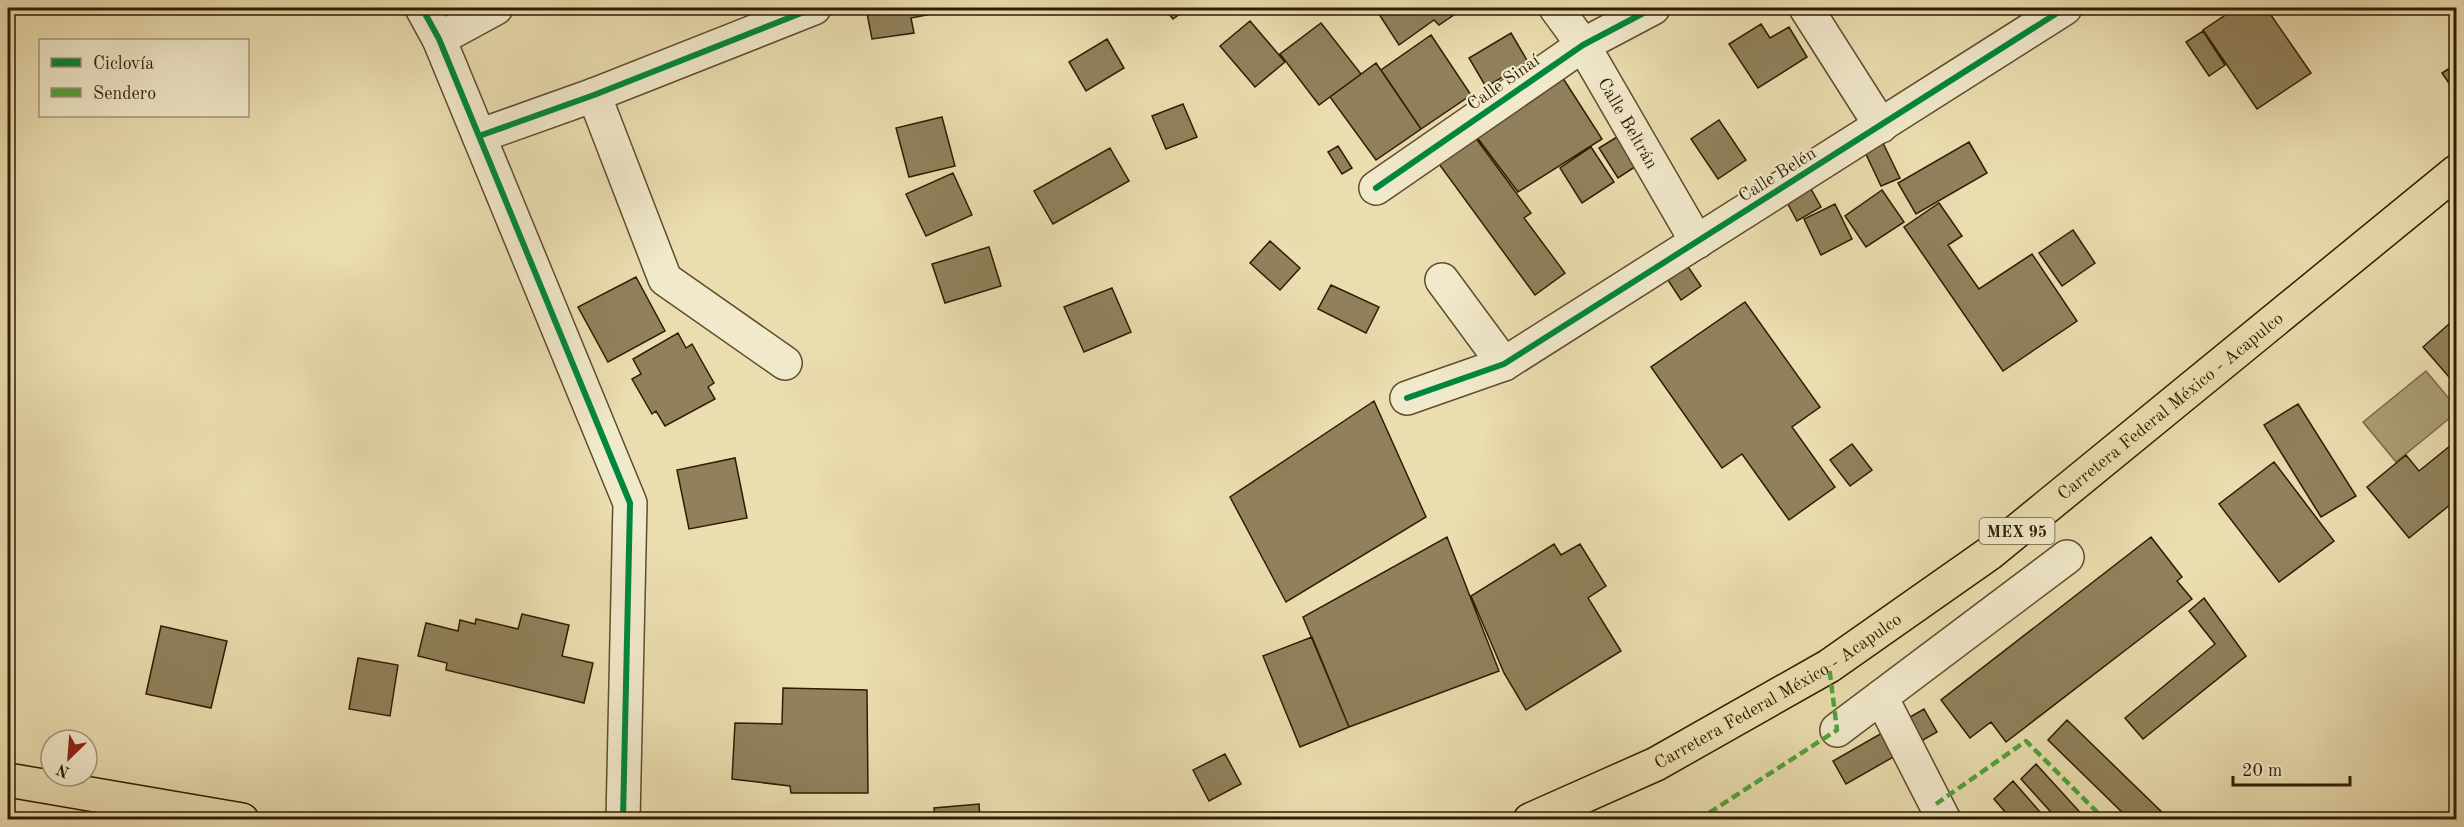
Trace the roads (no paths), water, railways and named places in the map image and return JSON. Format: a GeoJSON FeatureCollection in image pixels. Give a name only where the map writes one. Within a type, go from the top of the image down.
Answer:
{"type":"FeatureCollection","features":[{"type":"Feature","properties":{"kind":"main road","name":"Carretera Federal México - Acapulco"},"geometry":{"type":"LineString","coordinates":[[1530,819],[1656,764],[1829,666],[1989,553],[2457,172]]}},
{"type":"Feature","properties":{"kind":"main road"},"geometry":{"type":"LineString","coordinates":[[8,780],[242,819]]}},
{"type":"Feature","properties":{"kind":"street"},"geometry":{"type":"LineString","coordinates":[[422,8],[439,39],[630,503],[623,819]]}},
{"type":"Feature","properties":{"kind":"street"},"geometry":{"type":"LineString","coordinates":[[439,39],[496,8]]}},
{"type":"Feature","properties":{"kind":"street"},"geometry":{"type":"LineString","coordinates":[[479,136],[594,95],[814,8]]}},
{"type":"Feature","properties":{"kind":"street","name":"Calle Beltrán"},"geometry":{"type":"LineString","coordinates":[[1556,8],[1582,45],[1697,242]]}},
{"type":"Feature","properties":{"kind":"street","name":"Calle Sinaí"},"geometry":{"type":"LineString","coordinates":[[1376,188],[1582,45],[1653,8]]}},
{"type":"Feature","properties":{"kind":"street"},"geometry":{"type":"LineString","coordinates":[[1806,8],[1881,126]]}},
{"type":"Feature","properties":{"kind":"street","name":"Calle Belén"},"geometry":{"type":"LineString","coordinates":[[1407,398],[1504,364],[2065,8]]}},
{"type":"Feature","properties":{"kind":"street"},"geometry":{"type":"LineString","coordinates":[[594,95],[665,279],[785,363]]}},
{"type":"Feature","properties":{"kind":"street"},"geometry":{"type":"LineString","coordinates":[[1442,280],[1504,364]]}},
{"type":"Feature","properties":{"kind":"street"},"geometry":{"type":"LineString","coordinates":[[1837,730],[2067,557]]}},
{"type":"Feature","properties":{"kind":"street"},"geometry":{"type":"LineString","coordinates":[[1881,697],[1944,819]]}}]}
